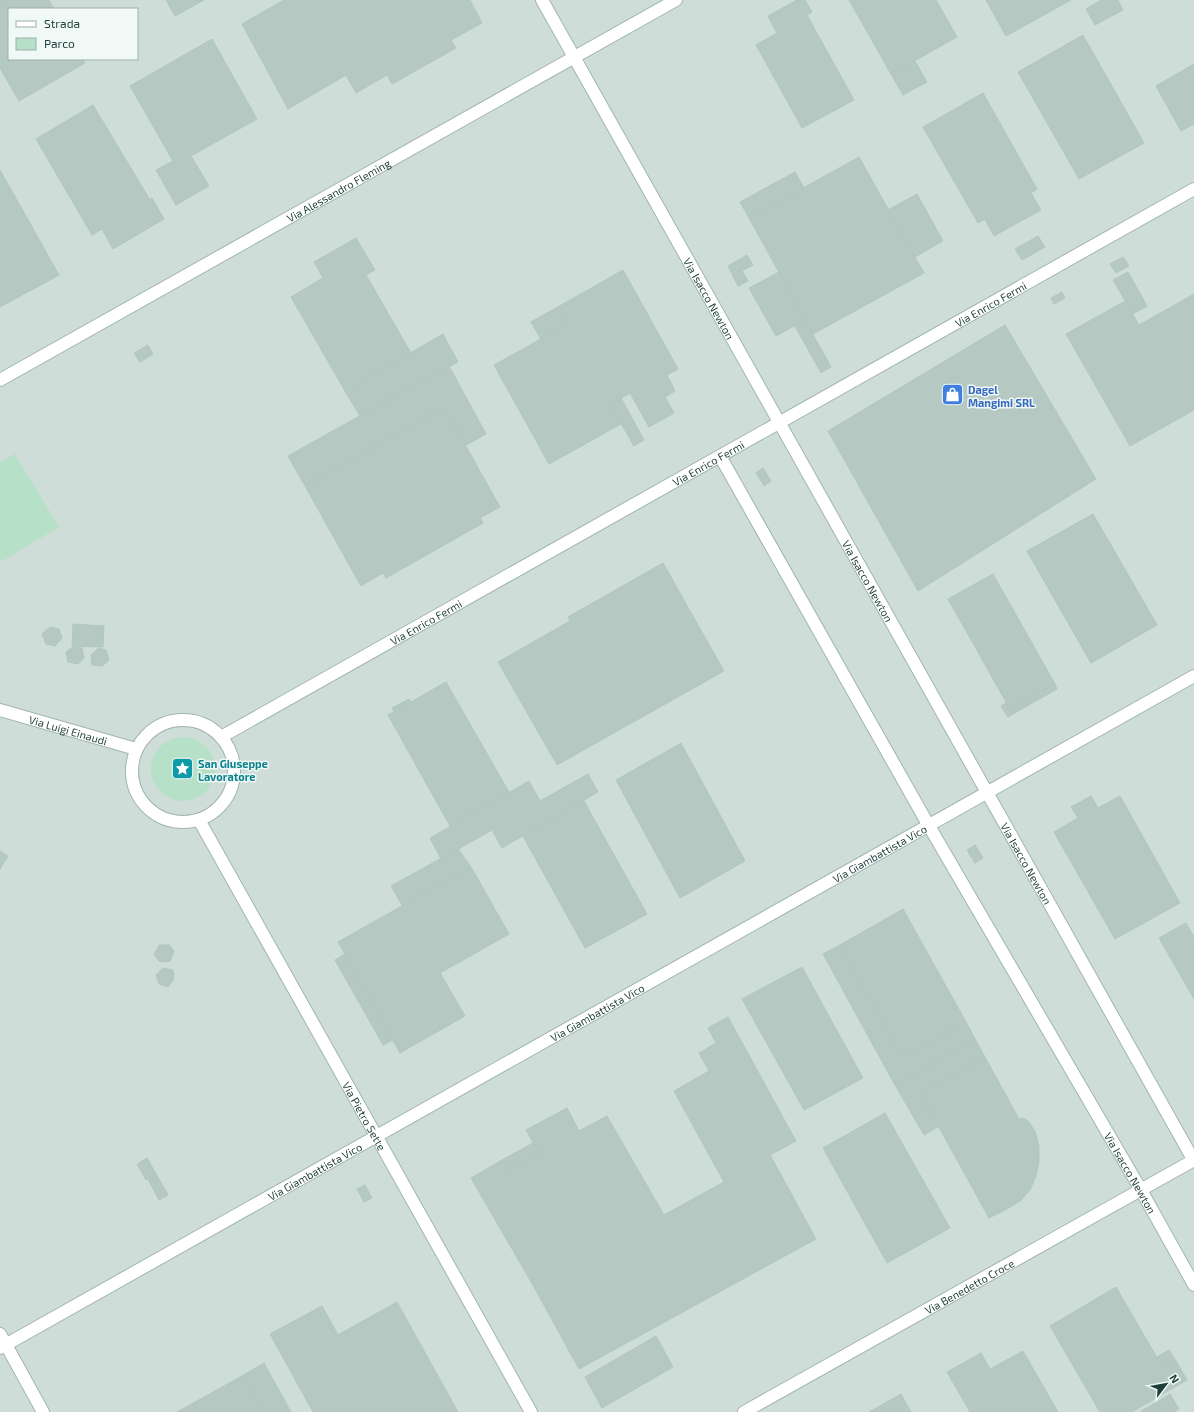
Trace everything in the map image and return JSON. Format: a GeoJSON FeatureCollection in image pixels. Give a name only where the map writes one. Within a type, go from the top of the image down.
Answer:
{"type":"FeatureCollection","features":[{"type":"Feature","properties":{"kind":"street","name":"Via Isacco Newton"},"geometry":{"type":"LineString","coordinates":[[542,0],[1194,1161]]}},
{"type":"Feature","properties":{"kind":"street","name":"Via Alessandro Fleming"},"geometry":{"type":"LineString","coordinates":[[0,380],[676,0]]}},
{"type":"Feature","properties":{"kind":"street","name":"Via Enrico Fermi"},"geometry":{"type":"LineString","coordinates":[[221,737],[1194,189]]}},
{"type":"Feature","properties":{"kind":"street","name":"Via Isacco Newton"},"geometry":{"type":"LineString","coordinates":[[720,456],[929,826],[1141,1190],[1194,1285]]}},
{"type":"Feature","properties":{"kind":"street","name":"Via Giambattista Vico"},"geometry":{"type":"LineString","coordinates":[[2,1343],[376,1136],[1194,676]]}},
{"type":"Feature","properties":{"kind":"street","name":"Via Luigi Einaudi"},"geometry":{"type":"LineString","coordinates":[[0,710],[136,749]]}},
{"type":"Feature","properties":{"kind":"street"},"geometry":{"type":"LineString","coordinates":[[175,720],[192,720],[208,726],[221,737],[230,751],[234,768],[232,785],[226,800],[214,812],[199,820],[182,823],[165,819],[150,811],[139,798],[133,782],[132,766],[136,749],[146,735],[159,725],[175,720]]}},
{"type":"Feature","properties":{"kind":"street","name":"Via Pietro Sette"},"geometry":{"type":"LineString","coordinates":[[199,820],[531,1412]]}},
{"type":"Feature","properties":{"kind":"street","name":"Via Benedetto Croce"},"geometry":{"type":"LineString","coordinates":[[744,1412],[1194,1161]]}},
{"type":"Feature","properties":{"kind":"street"},"geometry":{"type":"LineString","coordinates":[[2,1343],[43,1412]]}},
{"type":"Feature","properties":{"kind":"shaded area"},"geometry":{"type":"Polygon","coordinates":[[[0,0],[1194,0],[1194,1412],[0,1412],[0,0]]]}},
{"type":"Feature","properties":{"kind":"green space"},"geometry":{"type":"Polygon","coordinates":[[[15,454],[59,527],[2,561],[0,558],[0,463],[15,454]]]}},
{"type":"Feature","properties":{"kind":"green space"},"geometry":{"type":"Polygon","coordinates":[[[177,737],[189,737],[206,746],[213,757],[215,769],[213,781],[206,792],[189,801],[177,801],[165,796],[156,787],[151,775],[151,763],[156,751],[165,742],[177,737]]]}},
{"type":"Feature","properties":{"kind":"building"},"geometry":{"type":"Polygon","coordinates":[[[0,0],[49,0],[53,8],[8,8],[8,60],[83,60],[85,63],[19,101],[0,68],[0,0]]]}},
{"type":"Feature","properties":{"kind":"building"},"geometry":{"type":"Polygon","coordinates":[[[166,0],[204,0],[175,16],[166,0]]]}},
{"type":"Feature","properties":{"kind":"building"},"geometry":{"type":"Polygon","coordinates":[[[284,0],[470,0],[482,23],[451,40],[456,48],[392,84],[387,75],[356,93],[346,75],[288,109],[242,24],[284,0]]]}},
{"type":"Feature","properties":{"kind":"building"},"geometry":{"type":"Polygon","coordinates":[[[797,0],[805,0],[812,12],[807,15],[854,100],[802,128],[756,45],[777,33],[768,16],[797,0]]]}},
{"type":"Feature","properties":{"kind":"building"},"geometry":{"type":"Polygon","coordinates":[[[849,0],[936,0],[957,37],[891,74],[849,0]]]}},
{"type":"Feature","properties":{"kind":"building"},"geometry":{"type":"Polygon","coordinates":[[[986,0],[1071,0],[1006,36],[986,0]]]}},
{"type":"Feature","properties":{"kind":"building"},"geometry":{"type":"Polygon","coordinates":[[[1101,0],[1118,0],[1123,10],[1095,25],[1086,9],[1101,0]]]}},
{"type":"Feature","properties":{"kind":"building"},"geometry":{"type":"Polygon","coordinates":[[[1083,35],[1144,143],[1079,179],[1018,72],[1083,35]]]}},
{"type":"Feature","properties":{"kind":"building"},"geometry":{"type":"Polygon","coordinates":[[[212,39],[257,119],[191,156],[209,186],[176,205],[156,170],[173,161],[130,86],[212,39]]]}},
{"type":"Feature","properties":{"kind":"building"},"geometry":{"type":"Polygon","coordinates":[[[915,61],[927,82],[903,95],[891,74],[915,61]]]}},
{"type":"Feature","properties":{"kind":"building"},"geometry":{"type":"Polygon","coordinates":[[[1194,64],[1194,124],[1181,131],[1156,86],[1194,64]]]}},
{"type":"Feature","properties":{"kind":"building"},"geometry":{"type":"Polygon","coordinates":[[[983,93],[1037,189],[1031,193],[1041,210],[994,236],[985,219],[978,223],[923,127],[983,93]]]}},
{"type":"Feature","properties":{"kind":"building"},"geometry":{"type":"Polygon","coordinates":[[[93,105],[150,200],[152,198],[164,219],[113,249],[102,229],[92,235],[36,139],[93,105]]]}},
{"type":"Feature","properties":{"kind":"building"},"geometry":{"type":"Polygon","coordinates":[[[859,157],[924,273],[813,334],[749,218],[859,157]]]}},
{"type":"Feature","properties":{"kind":"building"},"geometry":{"type":"Polygon","coordinates":[[[0,170],[59,275],[0,307],[0,170]]]}},
{"type":"Feature","properties":{"kind":"building"},"geometry":{"type":"Polygon","coordinates":[[[795,172],[804,188],[749,218],[740,202],[795,172]]]}},
{"type":"Feature","properties":{"kind":"building"},"geometry":{"type":"Polygon","coordinates":[[[917,194],[943,241],[915,257],[888,210],[917,194]]]}},
{"type":"Feature","properties":{"kind":"building"},"geometry":{"type":"Polygon","coordinates":[[[1038,236],[1045,247],[1022,260],[1015,249],[1038,236]]]}},
{"type":"Feature","properties":{"kind":"building"},"geometry":{"type":"Polygon","coordinates":[[[356,238],[375,270],[366,275],[411,353],[345,391],[291,297],[323,278],[314,262],[356,238]]]}},
{"type":"Feature","properties":{"kind":"building"},"geometry":{"type":"Polygon","coordinates":[[[747,255],[753,265],[742,271],[748,281],[738,286],[728,266],[747,255]]]}},
{"type":"Feature","properties":{"kind":"building"},"geometry":{"type":"Polygon","coordinates":[[[1123,257],[1129,266],[1116,273],[1110,264],[1123,257]]]}},
{"type":"Feature","properties":{"kind":"building"},"geometry":{"type":"Polygon","coordinates":[[[623,270],[678,369],[667,375],[675,391],[665,397],[674,413],[649,427],[630,393],[610,404],[621,424],[549,464],[494,365],[566,325],[556,308],[623,270]]]}},
{"type":"Feature","properties":{"kind":"building"},"geometry":{"type":"Polygon","coordinates":[[[779,272],[805,320],[776,336],[749,288],[779,272]]]}},
{"type":"Feature","properties":{"kind":"building"},"geometry":{"type":"Polygon","coordinates":[[[1128,272],[1147,306],[1133,314],[1113,280],[1128,272]]]}},
{"type":"Feature","properties":{"kind":"building"},"geometry":{"type":"Polygon","coordinates":[[[1062,292],[1065,298],[1054,304],[1051,298],[1062,292]]]}},
{"type":"Feature","properties":{"kind":"building"},"geometry":{"type":"Polygon","coordinates":[[[1194,294],[1194,410],[1130,446],[1066,334],[1125,301],[1139,325],[1194,294]]]}},
{"type":"Feature","properties":{"kind":"building"},"geometry":{"type":"Polygon","coordinates":[[[556,308],[566,325],[541,339],[531,322],[556,308]]]}},
{"type":"Feature","properties":{"kind":"building"},"geometry":{"type":"Polygon","coordinates":[[[805,320],[831,367],[821,373],[795,326],[805,320]]]}},
{"type":"Feature","properties":{"kind":"building"},"geometry":{"type":"Polygon","coordinates":[[[1005,325],[1096,479],[918,591],[828,431],[1005,325]]]}},
{"type":"Feature","properties":{"kind":"building"},"geometry":{"type":"Polygon","coordinates":[[[443,334],[458,362],[360,416],[345,391],[443,334]]]}},
{"type":"Feature","properties":{"kind":"building"},"geometry":{"type":"Polygon","coordinates":[[[148,345],[153,354],[140,362],[134,353],[148,345]]]}},
{"type":"Feature","properties":{"kind":"building"},"geometry":{"type":"Polygon","coordinates":[[[449,366],[486,434],[466,445],[444,407],[305,486],[288,456],[449,366]]]}},
{"type":"Feature","properties":{"kind":"building"},"geometry":{"type":"Polygon","coordinates":[[[621,398],[644,440],[634,446],[610,404],[621,398]]]}},
{"type":"Feature","properties":{"kind":"building"},"geometry":{"type":"Polygon","coordinates":[[[444,407],[500,507],[480,518],[483,523],[386,578],[383,573],[361,586],[305,486],[444,407]]]}},
{"type":"Feature","properties":{"kind":"building"},"geometry":{"type":"Polygon","coordinates":[[[763,468],[771,481],[764,486],[756,473],[763,468]]]}},
{"type":"Feature","properties":{"kind":"building"},"geometry":{"type":"Polygon","coordinates":[[[1093,514],[1157,625],[1091,663],[1027,551],[1093,514]]]}},
{"type":"Feature","properties":{"kind":"building"},"geometry":{"type":"Polygon","coordinates":[[[663,563],[724,671],[557,765],[498,662],[570,621],[568,617],[663,563]]]}},
{"type":"Feature","properties":{"kind":"building"},"geometry":{"type":"Polygon","coordinates":[[[993,574],[1055,684],[1010,709],[948,599],[993,574]]]}},
{"type":"Feature","properties":{"kind":"building"},"geometry":{"type":"Polygon","coordinates":[[[73,624],[104,626],[103,647],[72,646],[73,624]]]}},
{"type":"Feature","properties":{"kind":"building"},"geometry":{"type":"Polygon","coordinates":[[[50,627],[59,629],[62,638],[55,646],[46,644],[42,634],[50,627]]]}},
{"type":"Feature","properties":{"kind":"building"},"geometry":{"type":"Polygon","coordinates":[[[73,647],[82,648],[84,658],[78,664],[68,662],[66,652],[73,647]]]}},
{"type":"Feature","properties":{"kind":"building"},"geometry":{"type":"Polygon","coordinates":[[[98,648],[106,650],[109,660],[102,666],[92,665],[91,655],[98,648]]]}},
{"type":"Feature","properties":{"kind":"building"},"geometry":{"type":"Polygon","coordinates":[[[446,682],[509,792],[450,826],[388,715],[446,682]]]}},
{"type":"Feature","properties":{"kind":"building"},"geometry":{"type":"Polygon","coordinates":[[[1055,684],[1057,689],[1008,717],[1001,706],[1006,703],[1010,709],[1055,684]]]}},
{"type":"Feature","properties":{"kind":"building"},"geometry":{"type":"Polygon","coordinates":[[[409,699],[411,702],[394,711],[392,708],[409,699]]]}},
{"type":"Feature","properties":{"kind":"building"},"geometry":{"type":"Polygon","coordinates":[[[681,743],[745,861],[680,898],[616,780],[681,743]]]}},
{"type":"Feature","properties":{"kind":"building"},"geometry":{"type":"Polygon","coordinates":[[[588,774],[598,792],[502,848],[492,830],[441,859],[430,838],[529,781],[540,801],[588,774]]]}},
{"type":"Feature","properties":{"kind":"building"},"geometry":{"type":"Polygon","coordinates":[[[1091,796],[1098,808],[1120,796],[1180,903],[1115,939],[1054,832],[1078,818],[1071,807],[1091,796]]]}},
{"type":"Feature","properties":{"kind":"building"},"geometry":{"type":"Polygon","coordinates":[[[584,801],[647,914],[585,948],[523,836],[584,801]]]}},
{"type":"Feature","properties":{"kind":"building"},"geometry":{"type":"Polygon","coordinates":[[[975,845],[983,858],[975,863],[967,850],[975,845]]]}},
{"type":"Feature","properties":{"kind":"building"},"geometry":{"type":"Polygon","coordinates":[[[458,849],[471,867],[402,905],[391,886],[458,849]]]}},
{"type":"Feature","properties":{"kind":"building"},"geometry":{"type":"Polygon","coordinates":[[[0,851],[8,856],[0,869],[0,851]]]}},
{"type":"Feature","properties":{"kind":"building"},"geometry":{"type":"Polygon","coordinates":[[[471,867],[509,934],[440,973],[465,1016],[400,1053],[338,942],[471,867]]]}},
{"type":"Feature","properties":{"kind":"building"},"geometry":{"type":"Polygon","coordinates":[[[903,909],[966,1022],[902,1057],[840,945],[903,909]]]}},
{"type":"Feature","properties":{"kind":"building"},"geometry":{"type":"Polygon","coordinates":[[[1186,923],[1194,937],[1194,999],[1159,938],[1186,923]]]}},
{"type":"Feature","properties":{"kind":"building"},"geometry":{"type":"Polygon","coordinates":[[[159,945],[169,945],[174,951],[170,961],[160,962],[154,955],[159,945]]]}},
{"type":"Feature","properties":{"kind":"building"},"geometry":{"type":"Polygon","coordinates":[[[840,945],[902,1057],[966,1022],[975,1039],[895,1085],[823,954],[840,945]]]}},
{"type":"Feature","properties":{"kind":"building"},"geometry":{"type":"Polygon","coordinates":[[[345,954],[393,1040],[383,1045],[335,960],[345,954]]]}},
{"type":"Feature","properties":{"kind":"building"},"geometry":{"type":"Polygon","coordinates":[[[802,967],[863,1078],[804,1110],[742,999],[802,967]]]}},
{"type":"Feature","properties":{"kind":"building"},"geometry":{"type":"Polygon","coordinates":[[[163,968],[173,970],[174,979],[168,987],[159,984],[156,975],[163,968]]]}},
{"type":"Feature","properties":{"kind":"building"},"geometry":{"type":"Polygon","coordinates":[[[728,1017],[796,1141],[770,1155],[816,1239],[579,1369],[471,1178],[502,1160],[508,1170],[539,1153],[526,1130],[567,1108],[579,1131],[607,1116],[664,1215],[724,1182],[674,1091],[709,1071],[699,1053],[716,1043],[708,1028],[728,1017]]]}},
{"type":"Feature","properties":{"kind":"building"},"geometry":{"type":"Polygon","coordinates":[[[975,1039],[985,1057],[920,1093],[939,1126],[924,1135],[895,1085],[975,1039]]]}},
{"type":"Feature","properties":{"kind":"building"},"geometry":{"type":"Polygon","coordinates":[[[985,1057],[1019,1119],[1023,1118],[1028,1121],[1035,1131],[1039,1146],[1039,1161],[1036,1176],[1030,1190],[1020,1201],[989,1218],[920,1093],[985,1057]]]}},
{"type":"Feature","properties":{"kind":"building"},"geometry":{"type":"Polygon","coordinates":[[[885,1113],[950,1228],[887,1263],[823,1148],[885,1113]]]}},
{"type":"Feature","properties":{"kind":"building"},"geometry":{"type":"Polygon","coordinates":[[[533,1143],[539,1153],[508,1170],[502,1160],[533,1143]]]}},
{"type":"Feature","properties":{"kind":"building"},"geometry":{"type":"Polygon","coordinates":[[[147,1158],[168,1195],[159,1200],[148,1179],[146,1180],[137,1164],[147,1158]]]}},
{"type":"Feature","properties":{"kind":"building"},"geometry":{"type":"Polygon","coordinates":[[[365,1185],[372,1198],[364,1202],[357,1189],[365,1185]]]}},
{"type":"Feature","properties":{"kind":"building"},"geometry":{"type":"Polygon","coordinates":[[[1116,1287],[1163,1368],[1176,1361],[1187,1380],[1132,1412],[1100,1412],[1050,1326],[1116,1287]]]}},
{"type":"Feature","properties":{"kind":"building"},"geometry":{"type":"Polygon","coordinates":[[[397,1302],[458,1412],[313,1412],[270,1334],[322,1306],[338,1335],[397,1302]]]}},
{"type":"Feature","properties":{"kind":"building"},"geometry":{"type":"Polygon","coordinates":[[[656,1336],[673,1367],[602,1408],[585,1377],[656,1336]]]}},
{"type":"Feature","properties":{"kind":"building"},"geometry":{"type":"Polygon","coordinates":[[[1169,1350],[1176,1361],[1163,1368],[1157,1357],[1169,1350]]]}},
{"type":"Feature","properties":{"kind":"building"},"geometry":{"type":"Polygon","coordinates":[[[1023,1351],[1058,1412],[970,1412],[947,1372],[981,1353],[990,1369],[1023,1351]]]}},
{"type":"Feature","properties":{"kind":"building"},"geometry":{"type":"Polygon","coordinates":[[[264,1363],[291,1412],[262,1412],[242,1376],[264,1363]]]}},
{"type":"Feature","properties":{"kind":"building"},"geometry":{"type":"Polygon","coordinates":[[[242,1376],[262,1412],[177,1412],[242,1376]]]}},
{"type":"Feature","properties":{"kind":"building"},"geometry":{"type":"Polygon","coordinates":[[[901,1394],[911,1412],[869,1412],[901,1394]]]}},
{"type":"Feature","properties":{"kind":"building"},"geometry":{"type":"Polygon","coordinates":[[[1170,1394],[1179,1409],[1174,1412],[1163,1412],[1157,1402],[1170,1394]]]}},
{"type":"Feature","properties":{"kind":"building"},"geometry":{"type":"Polygon","coordinates":[[[1157,1402],[1163,1412],[1141,1412],[1141,1411],[1157,1402]]]}},
{"type":"Feature","properties":{"kind":"place","name":"Dagel Mangimi SRL"},"geometry":{"type":"Point","coordinates":[952,395]}},
{"type":"Feature","properties":{"kind":"place","name":"San Giuseppe Lavoratore"},"geometry":{"type":"Point","coordinates":[182,769]}}]}
